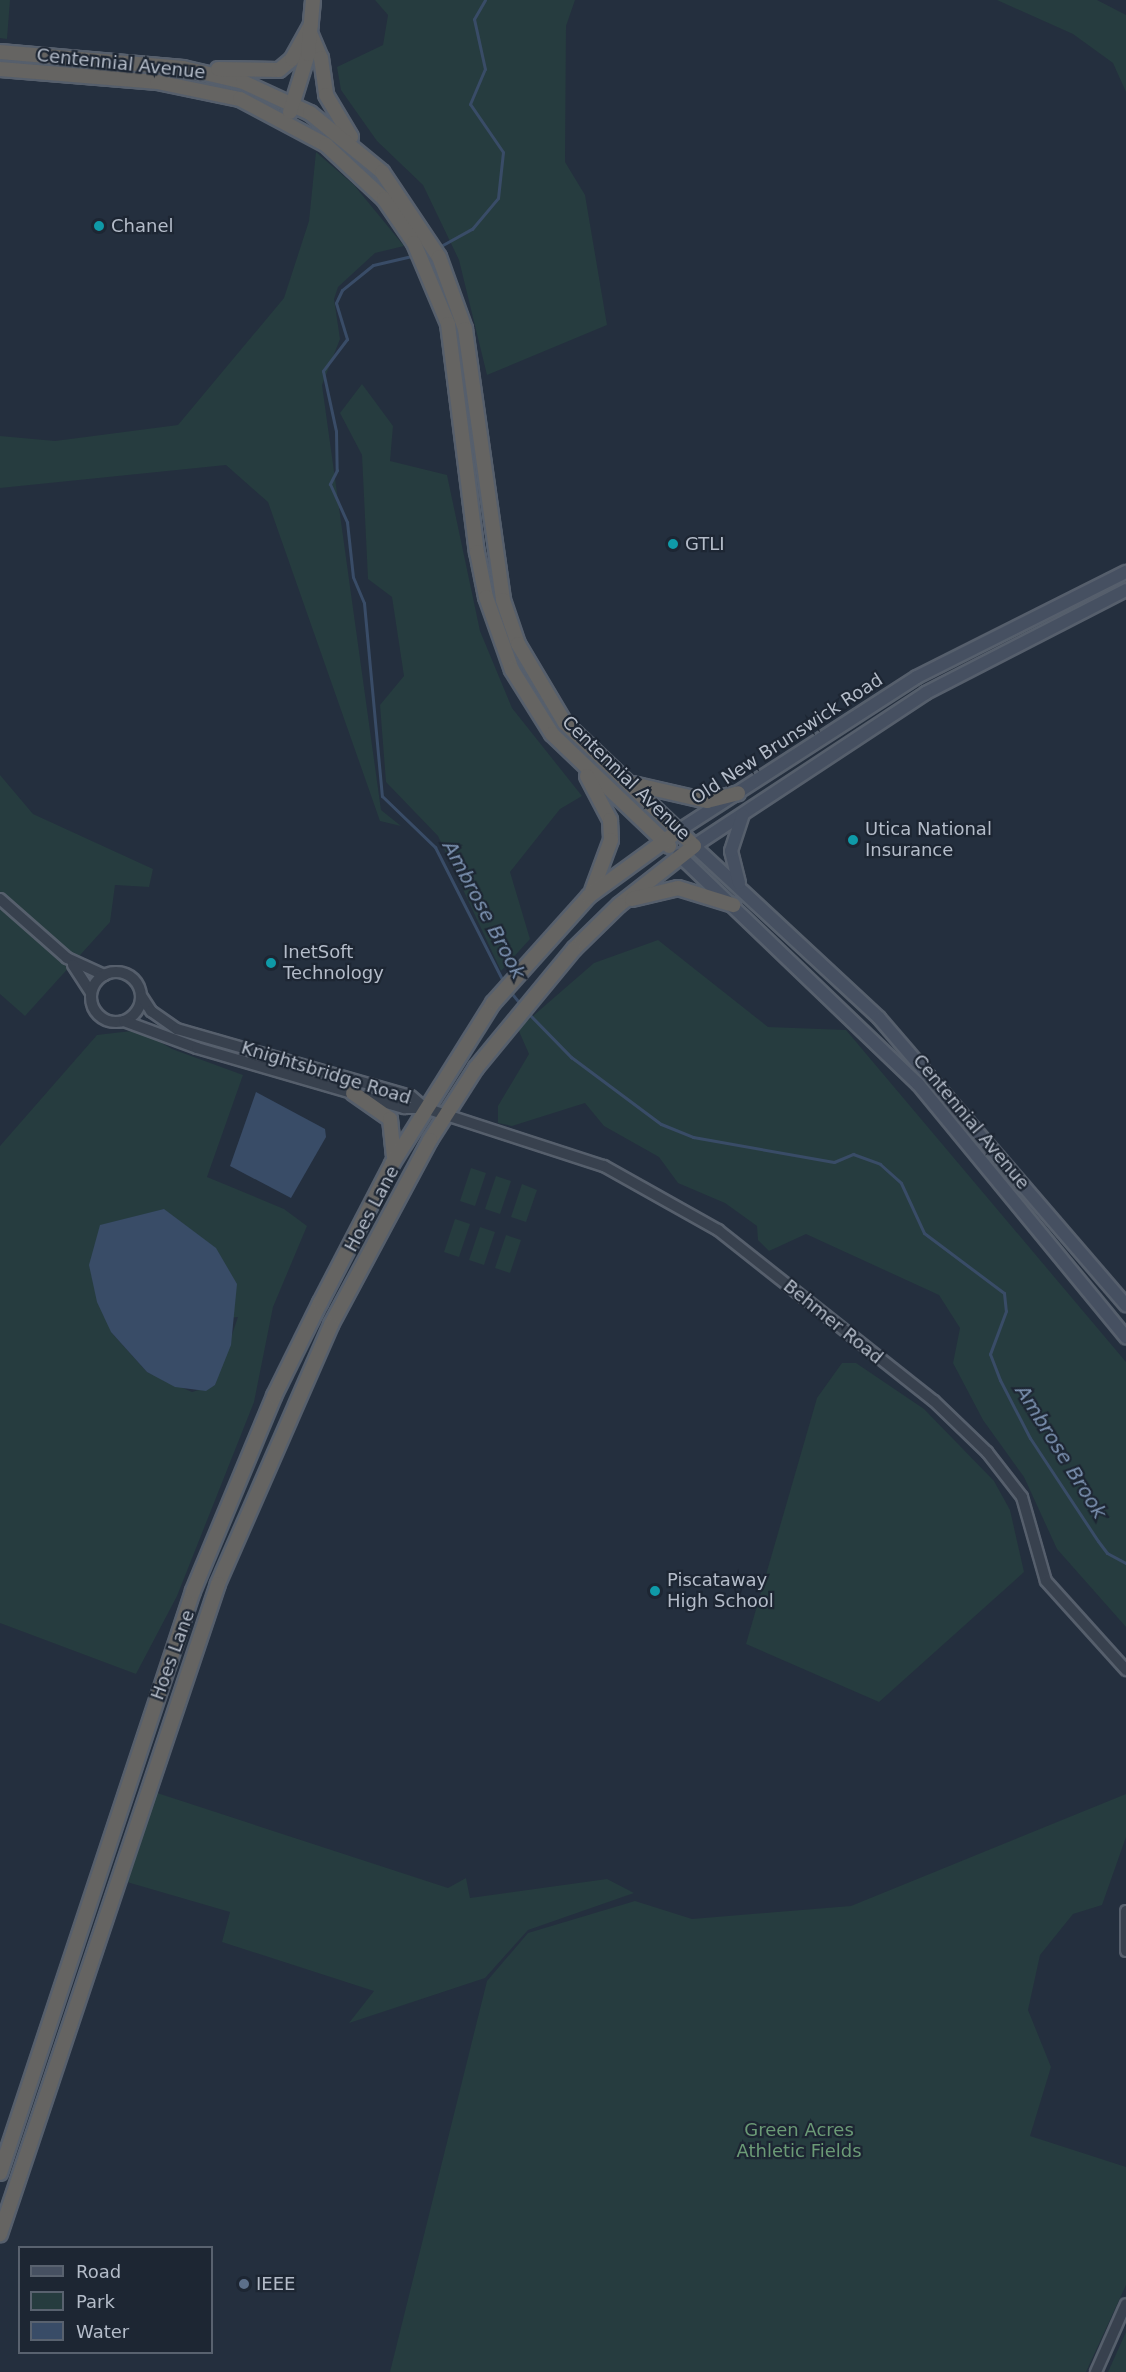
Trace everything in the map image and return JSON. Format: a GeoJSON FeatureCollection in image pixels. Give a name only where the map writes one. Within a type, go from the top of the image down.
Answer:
{"type":"FeatureCollection","features":[{"type":"Feature","properties":{"kind":"highway"},"geometry":{"type":"LineString","coordinates":[[286,119],[293,104],[311,30],[313,0]]}},
{"type":"Feature","properties":{"kind":"highway"},"geometry":{"type":"LineString","coordinates":[[192,69],[279,70],[292,60],[311,30]]}},
{"type":"Feature","properties":{"kind":"highway"},"geometry":{"type":"LineString","coordinates":[[311,30],[321,58],[326,95],[361,151]]}},
{"type":"Feature","properties":{"kind":"highway","name":"Centennial Avenue"},"geometry":{"type":"LineString","coordinates":[[0,52],[192,69],[293,104],[361,151],[394,186],[428,235],[439,257],[465,329],[502,600],[514,633],[565,723],[694,846]]}},
{"type":"Feature","properties":{"kind":"highway","name":"Centennial Avenue"},"geometry":{"type":"LineString","coordinates":[[0,69],[193,87],[286,119],[360,174],[414,243],[448,324],[477,552],[498,636],[530,702],[578,761],[679,855]]}},
{"type":"Feature","properties":{"kind":"highway"},"geometry":{"type":"LineString","coordinates":[[578,761],[610,820],[608,858],[589,896]]}},
{"type":"Feature","properties":{"kind":"highway"},"geometry":{"type":"LineString","coordinates":[[623,780],[653,793],[707,801],[738,793]]}},
{"type":"Feature","properties":{"kind":"highway","name":"Old New Brunswick Road"},"geometry":{"type":"LineString","coordinates":[[425,1108],[493,1003],[525,964],[589,896],[678,831]]}},
{"type":"Feature","properties":{"kind":"highway","name":"Old New Brunswick Road"},"geometry":{"type":"LineString","coordinates":[[446,1115],[510,1024],[542,987],[619,905],[679,855],[694,846]]}},
{"type":"Feature","properties":{"kind":"highway"},"geometry":{"type":"LineString","coordinates":[[619,905],[653,891],[678,888],[733,905]]}},
{"type":"Feature","properties":{"kind":"highway"},"geometry":{"type":"LineString","coordinates":[[353,1093],[390,1119],[395,1141],[392,1164]]}},
{"type":"Feature","properties":{"kind":"highway","name":"Hoes Lane"},"geometry":{"type":"LineString","coordinates":[[0,2173],[193,1591],[274,1396],[392,1164],[425,1108]]}},
{"type":"Feature","properties":{"kind":"highway","name":"Hoes Lane"},"geometry":{"type":"LineString","coordinates":[[0,2234],[218,1584],[331,1325],[446,1115]]}},
{"type":"Feature","properties":{"kind":"main road","name":"Old New Brunswick Road"},"geometry":{"type":"LineString","coordinates":[[678,831],[917,677],[1126,572]]}},
{"type":"Feature","properties":{"kind":"main road","name":"Old New Brunswick Road"},"geometry":{"type":"LineString","coordinates":[[694,846],[926,693],[1126,590]]}},
{"type":"Feature","properties":{"kind":"main road"},"geometry":{"type":"LineString","coordinates":[[744,813],[730,850],[732,873],[746,894]]}},
{"type":"Feature","properties":{"kind":"main road","name":"Centennial Avenue"},"geometry":{"type":"LineString","coordinates":[[694,846],[916,1058],[1126,1305]]}},
{"type":"Feature","properties":{"kind":"main road","name":"Centennial Avenue"},"geometry":{"type":"LineString","coordinates":[[679,855],[918,1084],[1126,1336]]}},
{"type":"Feature","properties":{"kind":"street"},"geometry":{"type":"LineString","coordinates":[[0,898],[67,958],[91,993],[102,1018],[124,1021],[137,1012],[142,997],[126,974],[104,975],[67,958]]}},
{"type":"Feature","properties":{"kind":"street"},"geometry":{"type":"LineString","coordinates":[[91,993],[104,975]]}},
{"type":"Feature","properties":{"kind":"street","name":"Knightsbridge Road"},"geometry":{"type":"LineString","coordinates":[[142,997],[156,1016],[177,1029],[411,1096],[425,1108]]}},
{"type":"Feature","properties":{"kind":"street","name":"Knightsbridge Road"},"geometry":{"type":"LineString","coordinates":[[124,1021],[353,1093],[425,1108]]}},
{"type":"Feature","properties":{"kind":"street","name":"Behmer Road"},"geometry":{"type":"LineString","coordinates":[[425,1108],[604,1166],[662,1196],[751,1254],[934,1401],[1017,1487],[1046,1581],[1126,1670]]}},
{"type":"Feature","properties":{"kind":"street"},"geometry":{"type":"LineString","coordinates":[[1126,1911],[1126,1951]]}},
{"type":"Feature","properties":{"kind":"street"},"geometry":{"type":"LineString","coordinates":[[1096,2372],[1126,2304]]}},
{"type":"Feature","properties":{"kind":"green space"},"geometry":{"type":"Polygon","coordinates":[[[0,0],[10,0],[7,39],[0,38],[0,0]]]}},
{"type":"Feature","properties":{"kind":"green space"},"geometry":{"type":"Polygon","coordinates":[[[375,0],[575,0],[566,26],[565,162],[585,195],[607,325],[487,375],[459,260],[423,185],[377,141],[341,90],[337,67],[383,45],[388,15],[375,0]]]}},
{"type":"Feature","properties":{"kind":"green space"},"geometry":{"type":"Polygon","coordinates":[[[997,0],[1097,0],[1126,15],[1126,92],[1113,63],[1073,34],[997,0]]]}},
{"type":"Feature","properties":{"kind":"green space"},"geometry":{"type":"Polygon","coordinates":[[[316,152],[354,185],[404,246],[375,253],[338,287],[334,299],[340,339],[322,385],[381,810],[401,826],[380,821],[268,502],[226,465],[0,488],[0,436],[55,441],[178,425],[284,298],[309,221],[316,152]]]}},
{"type":"Feature","properties":{"kind":"green space"},"geometry":{"type":"Polygon","coordinates":[[[362,384],[393,426],[390,461],[447,475],[480,631],[512,708],[582,796],[560,809],[510,872],[530,939],[501,971],[438,836],[386,782],[380,705],[404,676],[392,597],[368,579],[362,455],[340,413],[362,384]]]}},
{"type":"Feature","properties":{"kind":"green space"},"geometry":{"type":"Polygon","coordinates":[[[0,775],[33,814],[153,869],[149,887],[115,885],[110,922],[25,1016],[0,994],[0,775]]]}},
{"type":"Feature","properties":{"kind":"green space"},"geometry":{"type":"Polygon","coordinates":[[[658,940],[768,1027],[846,1030],[1126,1362],[1126,1627],[1057,1549],[1024,1477],[983,1420],[953,1363],[960,1328],[939,1295],[806,1234],[769,1251],[758,1240],[757,1226],[725,1203],[678,1183],[659,1157],[604,1126],[585,1103],[512,1126],[498,1123],[498,1106],[529,1054],[518,1029],[594,963],[658,940]]]}},
{"type":"Feature","properties":{"kind":"green space"},"geometry":{"type":"Polygon","coordinates":[[[140,1030],[172,1049],[243,1075],[207,1177],[284,1209],[307,1226],[273,1307],[254,1402],[177,1596],[136,1674],[0,1623],[0,1146],[97,1035],[140,1030]],[[238,1317],[111,1332],[147,1372],[192,1392],[215,1385],[238,1317]]]}},
{"type":"Feature","properties":{"kind":"green space"},"geometry":{"type":"Polygon","coordinates":[[[471,1168],[486,1173],[475,1206],[460,1201],[471,1168]]]}},
{"type":"Feature","properties":{"kind":"green space"},"geometry":{"type":"Polygon","coordinates":[[[496,1176],[511,1181],[500,1214],[485,1209],[496,1176]]]}},
{"type":"Feature","properties":{"kind":"green space"},"geometry":{"type":"Polygon","coordinates":[[[522,1184],[537,1190],[526,1222],[511,1217],[522,1184]]]}},
{"type":"Feature","properties":{"kind":"green space"},"geometry":{"type":"Polygon","coordinates":[[[455,1219],[470,1224],[459,1257],[444,1252],[455,1219]]]}},
{"type":"Feature","properties":{"kind":"green space"},"geometry":{"type":"Polygon","coordinates":[[[480,1227],[495,1232],[484,1265],[469,1260],[480,1227]]]}},
{"type":"Feature","properties":{"kind":"green space"},"geometry":{"type":"Polygon","coordinates":[[[506,1235],[521,1240],[510,1273],[495,1268],[506,1235]]]}},
{"type":"Feature","properties":{"kind":"green space"},"geometry":{"type":"Polygon","coordinates":[[[842,1363],[856,1363],[924,1409],[994,1481],[1010,1510],[1024,1572],[879,1702],[746,1644],[817,1398],[842,1363]]]}},
{"type":"Feature","properties":{"kind":"green space"},"geometry":{"type":"Polygon","coordinates":[[[151,1791],[448,1888],[466,1878],[470,1898],[607,1879],[634,1893],[528,1930],[485,1978],[349,2023],[374,1991],[222,1942],[230,1912],[120,1880],[151,1791]]]}},
{"type":"Feature","properties":{"kind":"green space","name":"Green Acres Athletic Fields"},"geometry":{"type":"Polygon","coordinates":[[[1126,1794],[1126,1837],[1102,1905],[1073,1914],[1040,1955],[1028,2010],[1051,2067],[1030,2136],[1126,2167],[1126,2285],[1086,2372],[390,2372],[487,1981],[528,1933],[635,1901],[692,1919],[851,1906],[1126,1794]]]}},
{"type":"Feature","properties":{"kind":"green space"},"geometry":{"type":"Polygon","coordinates":[[[1126,2332],[1126,2372],[1108,2372],[1126,2332]]]}},
{"type":"Feature","properties":{"kind":"water"},"geometry":{"type":"Polygon","coordinates":[[[256,1092],[325,1129],[326,1137],[291,1198],[230,1166],[256,1092]]]}},
{"type":"Feature","properties":{"kind":"water"},"geometry":{"type":"Polygon","coordinates":[[[164,1209],[216,1248],[237,1284],[231,1345],[215,1385],[206,1391],[175,1387],[147,1372],[111,1332],[97,1302],[89,1265],[100,1225],[164,1209]]]}},
{"type":"Feature","properties":{"kind":"waterway","name":"Ambrose Brook"},"geometry":{"type":"LineString","coordinates":[[439,247],[472,229],[498,198],[503,152],[470,104],[485,69],[474,19],[485,0]]}},
{"type":"Feature","properties":{"kind":"waterway","name":"Ambrose Brook"},"geometry":{"type":"LineString","coordinates":[[416,255],[373,265],[342,290],[336,303],[347,339],[323,371],[336,431],[337,470],[330,484],[347,522],[353,577],[364,603],[382,796],[435,847],[505,985]]}},
{"type":"Feature","properties":{"kind":"waterway","name":"Ambrose Brook"},"geometry":{"type":"LineString","coordinates":[[509,990],[522,1006]]}},
{"type":"Feature","properties":{"kind":"waterway","name":"Ambrose Brook"},"geometry":{"type":"LineString","coordinates":[[528,1013],[571,1057],[661,1124],[693,1137],[834,1162],[853,1154],[880,1164],[901,1183],[924,1233],[1004,1293],[1006,1311],[990,1354],[1000,1380],[1030,1438],[1098,1541],[1107,1553],[1126,1563]]}},
{"type":"Feature","properties":{"kind":"place","name":"Chanel"},"geometry":{"type":"Point","coordinates":[99,226]}},
{"type":"Feature","properties":{"kind":"place","name":"GTLI"},"geometry":{"type":"Point","coordinates":[673,544]}},
{"type":"Feature","properties":{"kind":"place","name":"Utica National Insurance"},"geometry":{"type":"Point","coordinates":[853,840]}},
{"type":"Feature","properties":{"kind":"place","name":"InetSoft Technology"},"geometry":{"type":"Point","coordinates":[271,963]}},
{"type":"Feature","properties":{"kind":"place","name":"Piscataway High School"},"geometry":{"type":"Point","coordinates":[655,1591]}},
{"type":"Feature","properties":{"kind":"place","name":"IEEE"},"geometry":{"type":"Point","coordinates":[244,2284]}}]}
